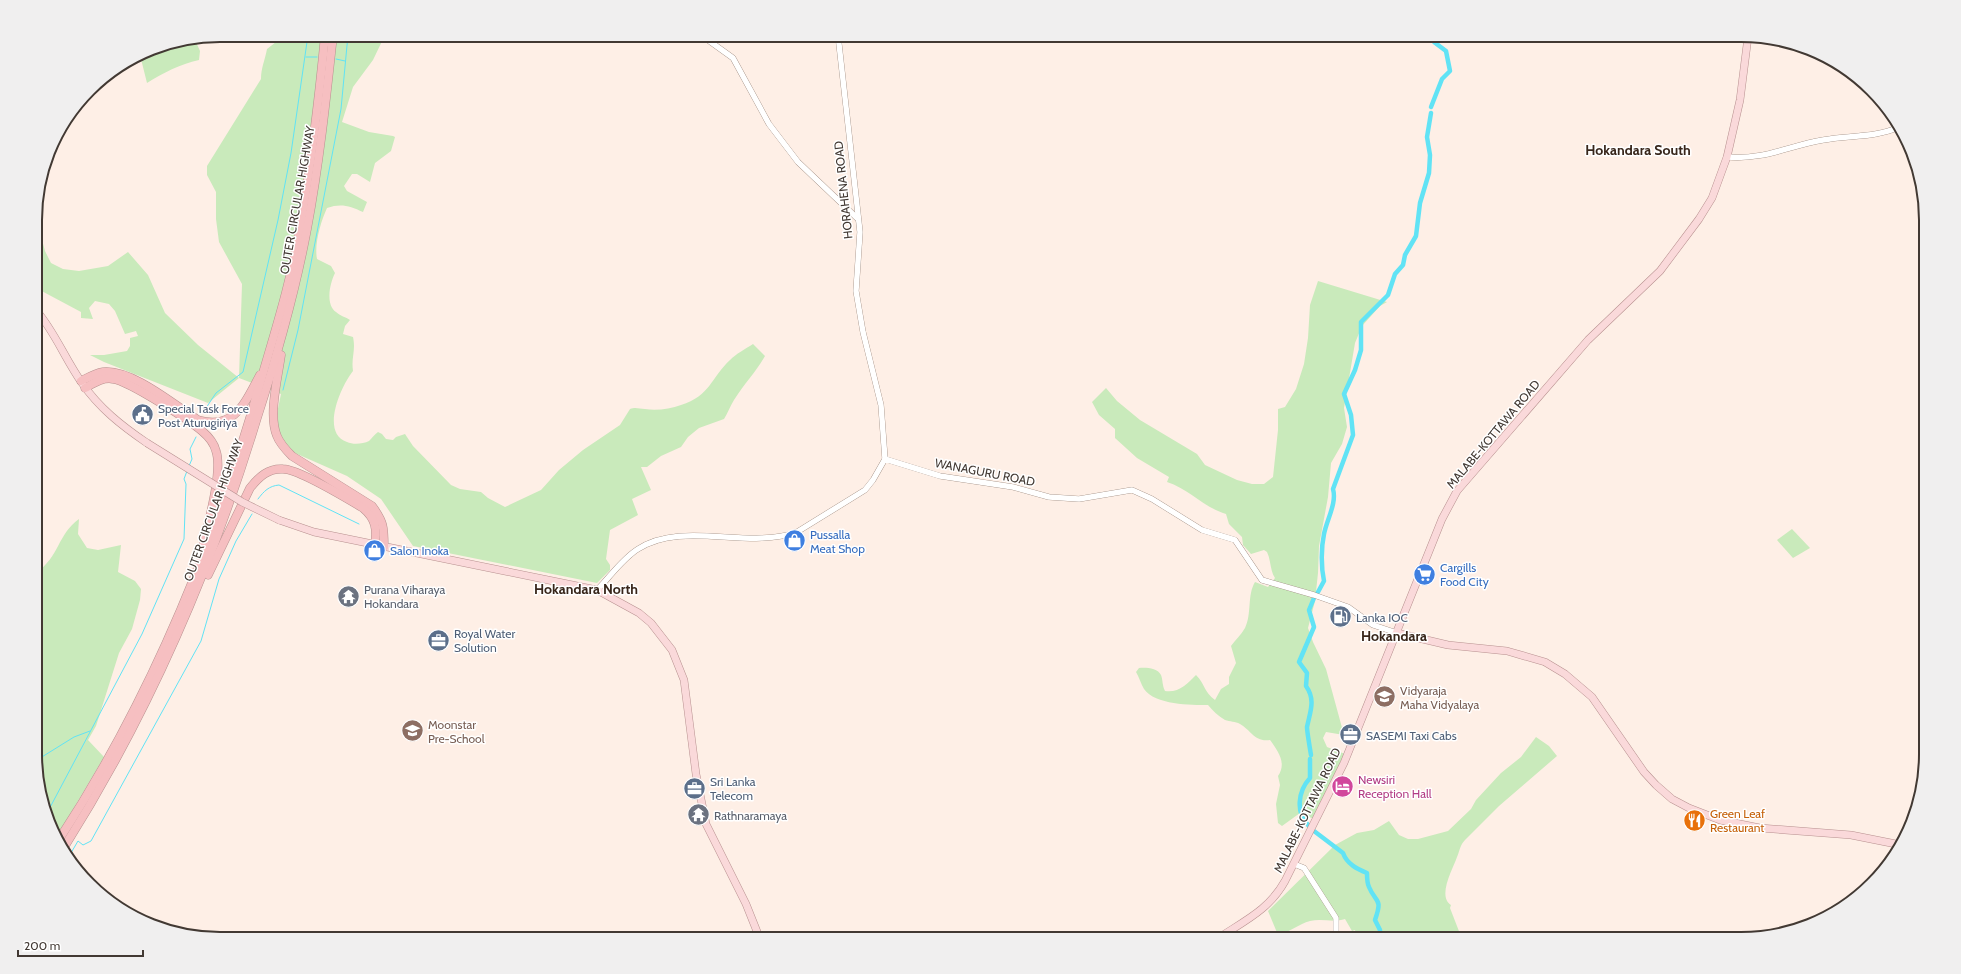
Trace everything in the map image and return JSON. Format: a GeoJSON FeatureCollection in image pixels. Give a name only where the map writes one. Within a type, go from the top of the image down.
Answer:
{"type":"FeatureCollection","features":[{"type":"Feature","properties":{"kind":"highway","name":"OUTER CIRCULAR HIGHWAY"},"geometry":{"type":"LineString","coordinates":[[62,836],[86,799],[174,628],[198,571],[233,478],[279,321],[300,228],[324,42]]}},
{"type":"Feature","properties":{"kind":"highway","name":"OUTER CIRCULAR HIGHWAY"},"geometry":{"type":"LineString","coordinates":[[66,844],[91,806],[134,727],[186,615],[216,543],[239,478],[285,323],[307,230],[319,155],[332,42]]}},
{"type":"Feature","properties":{"kind":"highway"},"geometry":{"type":"LineString","coordinates":[[285,323],[274,403],[274,421],[277,435],[284,448],[292,456],[372,506],[380,517],[384,526],[380,546]]}},
{"type":"Feature","properties":{"kind":"highway"},"geometry":{"type":"LineString","coordinates":[[83,385],[102,372],[116,372],[141,383],[198,420],[210,423],[222,422],[238,411],[266,364]]}},
{"type":"Feature","properties":{"kind":"highway"},"geometry":{"type":"LineString","coordinates":[[83,385],[99,380],[113,379],[126,384],[165,406],[208,437],[216,449],[218,456],[217,476],[198,571]]}},
{"type":"Feature","properties":{"kind":"highway"},"geometry":{"type":"LineString","coordinates":[[186,615],[220,553],[250,488],[260,477],[270,471],[289,469],[364,508],[370,513],[377,527],[380,546]]}},
{"type":"Feature","properties":{"kind":"main road","name":"MALABE-KOTTAWA ROAD"},"geometry":{"type":"LineString","coordinates":[[1228,932],[1266,907],[1277,895],[1294,864],[1344,764],[1442,519],[1457,491],[1588,340],[1660,271],[1691,231],[1712,198],[1727,157],[1741,96],[1747,42]]}},
{"type":"Feature","properties":{"kind":"main road"},"geometry":{"type":"LineString","coordinates":[[42,318],[52,332],[83,385],[115,420],[147,443],[242,502],[279,520],[314,532],[597,590],[639,613],[651,623],[672,650],[684,680],[696,774],[706,824],[746,904],[757,932]]}},
{"type":"Feature","properties":{"kind":"main road"},"geometry":{"type":"LineString","coordinates":[[1397,633],[1448,645],[1507,651],[1545,662],[1565,674],[1592,697],[1644,772],[1672,799],[1689,808],[1720,820],[1742,825],[1760,828],[1851,835],[1895,844]]}},
{"type":"Feature","properties":{"kind":"street"},"geometry":{"type":"LineString","coordinates":[[711,42],[733,58],[769,124],[793,155],[859,220]]}},
{"type":"Feature","properties":{"kind":"street","name":"HORAHENA ROAD"},"geometry":{"type":"LineString","coordinates":[[839,42],[860,232],[856,291],[863,332],[881,405],[885,460]]}},
{"type":"Feature","properties":{"kind":"street"},"geometry":{"type":"LineString","coordinates":[[1727,157],[1746,158],[1760,156],[1808,142],[1826,139],[1872,136],[1894,129]]}},
{"type":"Feature","properties":{"kind":"street"},"geometry":{"type":"LineString","coordinates":[[597,590],[630,555],[647,544],[686,536],[750,539],[786,536],[797,532],[865,490],[885,460]]}},
{"type":"Feature","properties":{"kind":"street","name":"WANAGURU ROAD"},"geometry":{"type":"LineString","coordinates":[[885,460],[940,476],[1012,487],[1049,497],[1079,499],[1132,490],[1152,499],[1202,530],[1235,540],[1262,580],[1314,595],[1348,607],[1373,625],[1397,633]]}},
{"type":"Feature","properties":{"kind":"street"},"geometry":{"type":"LineString","coordinates":[[1294,864],[1304,868],[1336,918],[1336,932]]}},
{"type":"Feature","properties":{"kind":"green space"},"geometry":{"type":"Polygon","coordinates":[[[276,42],[382,42],[373,60],[353,87],[342,122],[369,132],[395,137],[391,151],[375,163],[370,182],[357,174],[352,174],[344,186],[347,191],[367,202],[363,212],[345,206],[327,208],[320,226],[316,247],[317,259],[331,266],[335,273],[330,288],[330,304],[338,313],[350,320],[345,326],[343,334],[353,337],[354,342],[353,371],[343,387],[335,409],[335,429],[339,437],[349,443],[358,444],[369,441],[378,432],[386,439],[393,440],[396,437],[405,434],[413,446],[451,485],[460,489],[481,492],[488,498],[505,507],[541,490],[559,470],[583,450],[620,425],[630,409],[663,409],[691,401],[704,392],[732,358],[753,344],[765,356],[734,400],[724,419],[699,428],[688,437],[681,447],[661,456],[647,467],[641,467],[651,490],[632,499],[638,515],[610,530],[606,559],[610,565],[610,570],[597,583],[413,546],[381,499],[347,476],[279,446],[276,418],[281,394],[239,378],[242,284],[219,242],[216,219],[216,192],[207,175],[207,166],[261,79],[267,49],[276,42]]]}},
{"type":"Feature","properties":{"kind":"green space"},"geometry":{"type":"Polygon","coordinates":[[[197,44],[200,51],[199,60],[172,69],[147,83],[141,60],[163,51],[185,45],[197,44]]]}},
{"type":"Feature","properties":{"kind":"green space"},"geometry":{"type":"Polygon","coordinates":[[[42,240],[45,251],[51,263],[63,269],[79,271],[108,266],[128,252],[148,275],[165,313],[198,345],[239,378],[208,403],[104,362],[90,355],[104,355],[127,351],[130,346],[130,338],[138,336],[136,331],[125,334],[115,311],[109,304],[95,301],[89,308],[93,319],[81,318],[81,312],[42,291],[42,240]]]}},
{"type":"Feature","properties":{"kind":"green space"},"geometry":{"type":"Polygon","coordinates":[[[1318,281],[1387,302],[1380,306],[1362,326],[1355,343],[1344,408],[1347,427],[1342,444],[1331,463],[1328,497],[1319,546],[1315,601],[1308,628],[1326,669],[1344,735],[1326,732],[1323,738],[1327,747],[1345,754],[1314,819],[1300,813],[1282,826],[1278,823],[1276,804],[1280,785],[1278,776],[1281,771],[1282,762],[1270,740],[1257,738],[1240,724],[1225,720],[1208,705],[1174,703],[1156,698],[1144,689],[1136,672],[1139,668],[1151,668],[1157,671],[1161,675],[1165,691],[1174,691],[1179,689],[1196,675],[1211,697],[1215,700],[1221,689],[1229,684],[1229,677],[1236,663],[1231,646],[1243,631],[1247,623],[1251,593],[1255,582],[1268,587],[1275,578],[1267,552],[1264,550],[1251,554],[1243,545],[1242,537],[1229,524],[1226,514],[1210,507],[1182,489],[1167,482],[1169,477],[1137,458],[1115,438],[1115,429],[1099,415],[1092,402],[1106,388],[1117,401],[1140,420],[1197,454],[1205,465],[1237,480],[1252,484],[1264,484],[1273,477],[1278,430],[1278,409],[1285,407],[1296,389],[1304,364],[1308,338],[1310,305],[1318,281]]]}},
{"type":"Feature","properties":{"kind":"green space"},"geometry":{"type":"Polygon","coordinates":[[[79,519],[78,534],[87,548],[98,550],[121,545],[118,572],[135,581],[141,589],[140,600],[132,629],[119,653],[96,726],[88,740],[104,757],[60,832],[51,811],[45,789],[42,766],[42,568],[50,560],[66,532],[79,519]]]}},
{"type":"Feature","properties":{"kind":"green space"},"geometry":{"type":"Polygon","coordinates":[[[1792,529],[1810,548],[1793,558],[1777,540],[1792,529]]]}},
{"type":"Feature","properties":{"kind":"green space"},"geometry":{"type":"Polygon","coordinates":[[[1536,737],[1549,746],[1557,756],[1499,806],[1463,842],[1447,882],[1445,895],[1447,901],[1451,905],[1450,908],[1459,932],[1355,932],[1355,930],[1352,931],[1345,919],[1336,921],[1310,921],[1287,932],[1277,932],[1268,911],[1335,845],[1357,833],[1374,830],[1389,821],[1399,835],[1408,839],[1418,839],[1448,831],[1471,809],[1476,800],[1501,773],[1521,757],[1536,737]]]}},
{"type":"Feature","properties":{"kind":"waterway"},"geometry":{"type":"LineString","coordinates":[[206,408],[216,393],[243,372],[278,220],[291,153],[307,42]]}},
{"type":"Feature","properties":{"kind":"waterway"},"geometry":{"type":"LineString","coordinates":[[283,390],[298,330],[341,109],[347,42]]}},
{"type":"Feature","properties":{"kind":"waterway"},"geometry":{"type":"LineString","coordinates":[[1431,107],[1442,79],[1450,71],[1446,51],[1434,42]]}},
{"type":"Feature","properties":{"kind":"waterway"},"geometry":{"type":"LineString","coordinates":[[306,57],[317,57]]}},
{"type":"Feature","properties":{"kind":"waterway"},"geometry":{"type":"LineString","coordinates":[[336,59],[345,61]]}},
{"type":"Feature","properties":{"kind":"waterway"},"geometry":{"type":"LineString","coordinates":[[1318,592],[1324,581],[1322,545],[1325,528],[1334,500],[1333,489],[1353,435],[1351,415],[1344,394],[1355,370],[1361,350],[1361,322],[1388,295],[1395,274],[1403,265],[1405,255],[1416,236],[1420,203],[1429,173],[1430,155],[1427,137],[1431,113]]}},
{"type":"Feature","properties":{"kind":"waterway"},"geometry":{"type":"LineString","coordinates":[[189,466],[192,459],[190,449],[196,437]]}},
{"type":"Feature","properties":{"kind":"waterway"},"geometry":{"type":"LineString","coordinates":[[50,807],[142,634],[184,539],[186,484],[184,479],[187,471]]}},
{"type":"Feature","properties":{"kind":"waterway"},"geometry":{"type":"LineString","coordinates":[[258,499],[267,489],[272,486],[279,485],[359,524]]}},
{"type":"Feature","properties":{"kind":"waterway"},"geometry":{"type":"LineString","coordinates":[[71,852],[78,841],[83,845],[91,841],[201,641],[219,579],[236,541],[252,514]]}},
{"type":"Feature","properties":{"kind":"waterway"},"geometry":{"type":"LineString","coordinates":[[1311,755],[1307,727],[1312,701],[1306,686],[1307,673],[1299,662],[1314,627],[1309,610],[1314,598]]}},
{"type":"Feature","properties":{"kind":"waterway"},"geometry":{"type":"LineString","coordinates":[[42,757],[74,737],[90,731]]}},
{"type":"Feature","properties":{"kind":"waterway"},"geometry":{"type":"LineString","coordinates":[[1309,826],[1302,815],[1300,802],[1303,789],[1310,778],[1310,759]]}},
{"type":"Feature","properties":{"kind":"waterway"},"geometry":{"type":"LineString","coordinates":[[1314,831],[1343,853],[1353,866],[1367,873],[1368,885],[1378,901],[1375,920],[1380,932]]}},
{"type":"Feature","properties":{"kind":"place","name":"Special Task Force Post Aturugiriya"},"geometry":{"type":"Point","coordinates":[142,415]}},
{"type":"Feature","properties":{"kind":"place","name":"Pussalla Meat Shop"},"geometry":{"type":"Point","coordinates":[794,541]}},
{"type":"Feature","properties":{"kind":"place","name":"Salon Inoka"},"geometry":{"type":"Point","coordinates":[375,550]}},
{"type":"Feature","properties":{"kind":"place","name":"Cargills Food City"},"geometry":{"type":"Point","coordinates":[1425,574]}},
{"type":"Feature","properties":{"kind":"place","name":"Purana Viharaya Hokandara"},"geometry":{"type":"Point","coordinates":[349,596]}},
{"type":"Feature","properties":{"kind":"place","name":"Lanka IOC"},"geometry":{"type":"Point","coordinates":[1340,617]}},
{"type":"Feature","properties":{"kind":"place","name":"Royal Water Solution"},"geometry":{"type":"Point","coordinates":[438,640]}},
{"type":"Feature","properties":{"kind":"place","name":"Vidyaraja Maha Vidyalaya"},"geometry":{"type":"Point","coordinates":[1384,697]}},
{"type":"Feature","properties":{"kind":"place","name":"Moonstar Pre-School"},"geometry":{"type":"Point","coordinates":[412,731]}},
{"type":"Feature","properties":{"kind":"place","name":"SASEMI Taxi Cabs"},"geometry":{"type":"Point","coordinates":[1351,735]}},
{"type":"Feature","properties":{"kind":"place","name":"Newsiri Reception Hall"},"geometry":{"type":"Point","coordinates":[1342,786]}},
{"type":"Feature","properties":{"kind":"place","name":"Sri Lanka Telecom"},"geometry":{"type":"Point","coordinates":[694,788]}},
{"type":"Feature","properties":{"kind":"place","name":"Rathnaramaya"},"geometry":{"type":"Point","coordinates":[699,815]}},
{"type":"Feature","properties":{"kind":"place","name":"Green Leaf Restaurant"},"geometry":{"type":"Point","coordinates":[1694,820]}},
{"type":"Feature","properties":{"kind":"district","name":"Hokandara South"},"geometry":{"type":"Point","coordinates":[1638,150]}},
{"type":"Feature","properties":{"kind":"district","name":"Hokandara North"},"geometry":{"type":"Point","coordinates":[586,589]}},
{"type":"Feature","properties":{"kind":"district","name":"Hokandara"},"geometry":{"type":"Point","coordinates":[1394,636]}}]}
